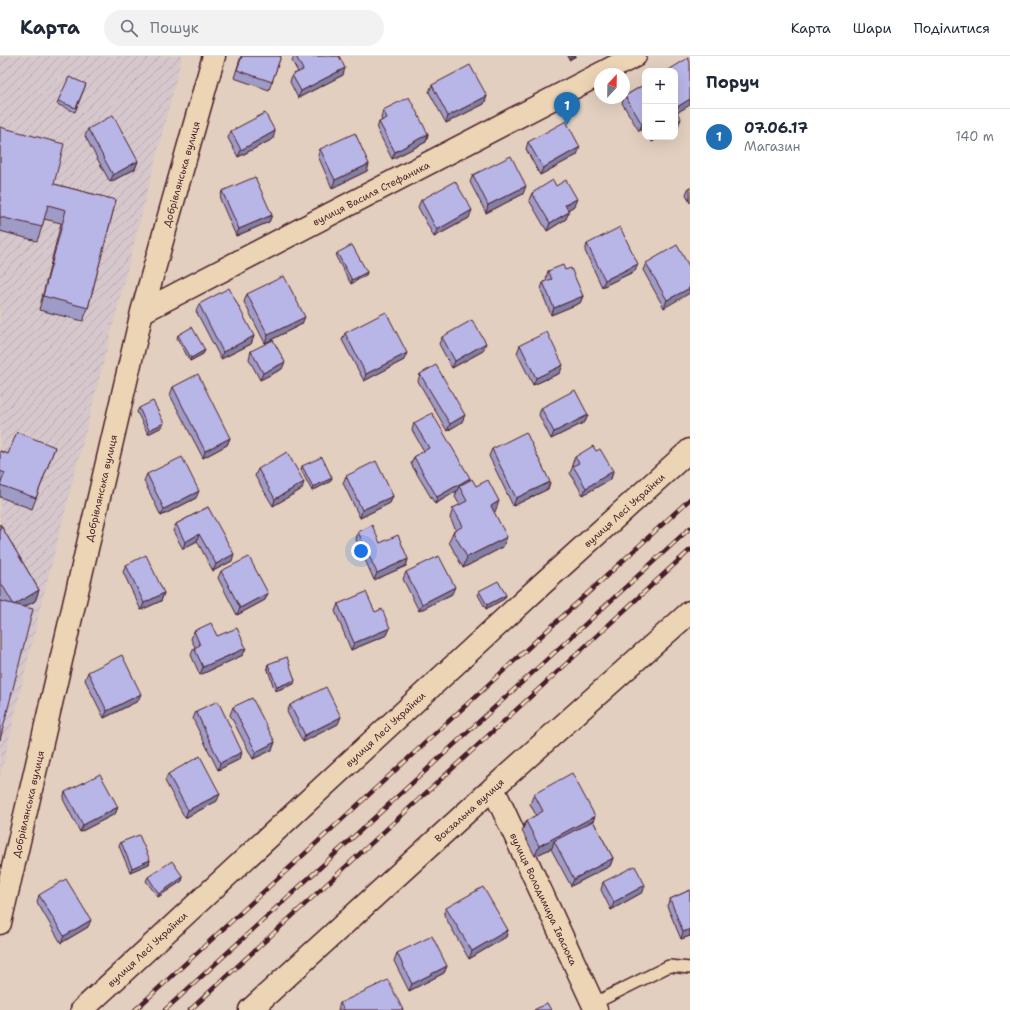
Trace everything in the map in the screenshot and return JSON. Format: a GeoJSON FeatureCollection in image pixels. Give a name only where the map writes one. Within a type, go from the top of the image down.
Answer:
{"type":"FeatureCollection","features":[{"type":"Feature","properties":{"kind":"street","name":"Добрівлянська вулиця"},"geometry":{"type":"LineString","coordinates":[[0,923],[142,312],[214,56]]}},
{"type":"Feature","properties":{"kind":"street","name":"вулиця Василя Стефаника"},"geometry":{"type":"LineString","coordinates":[[612,68],[635,56]]}},
{"type":"Feature","properties":{"kind":"street","name":"вулиця Василя Стефаника"},"geometry":{"type":"LineString","coordinates":[[142,312],[594,77]]}},
{"type":"Feature","properties":{"kind":"street","name":"вулиця Лесі Українки"},"geometry":{"type":"LineString","coordinates":[[82,1010],[541,585],[690,450]]}},
{"type":"Feature","properties":{"kind":"street","name":"Вокзальна вулиця"},"geometry":{"type":"LineString","coordinates":[[250,1010],[493,788],[690,612]]}},
{"type":"Feature","properties":{"kind":"street","name":"вулиця Володимира Івасюка"},"geometry":{"type":"LineString","coordinates":[[493,788],[594,1007]]}},
{"type":"Feature","properties":{"kind":"lane"},"geometry":{"type":"LineString","coordinates":[[594,1007],[669,966],[690,968]]}},
{"type":"Feature","properties":{"kind":"shaded area"},"geometry":{"type":"Polygon","coordinates":[[[0,56],[182,56],[41,605],[0,777],[0,56]]]}},
{"type":"Feature","properties":{"kind":"building"},"geometry":{"type":"Polygon","coordinates":[[[242,56],[281,56],[272,82],[237,70],[242,56]]]}},
{"type":"Feature","properties":{"kind":"building"},"geometry":{"type":"Polygon","coordinates":[[[296,56],[339,56],[345,68],[301,91],[292,75],[303,70],[296,56]]]}},
{"type":"Feature","properties":{"kind":"building"},"geometry":{"type":"Polygon","coordinates":[[[688,58],[690,62],[690,99],[678,106],[678,68],[672,68],[688,58]]]}},
{"type":"Feature","properties":{"kind":"building"},"geometry":{"type":"Polygon","coordinates":[[[470,65],[487,96],[448,116],[432,85],[470,65]]]}},
{"type":"Feature","properties":{"kind":"building"},"geometry":{"type":"Polygon","coordinates":[[[69,77],[86,84],[76,108],[58,101],[69,77]]]}},
{"type":"Feature","properties":{"kind":"building"},"geometry":{"type":"Polygon","coordinates":[[[642,86],[642,124],[630,104],[630,93],[642,86]]]}},
{"type":"Feature","properties":{"kind":"building"},"geometry":{"type":"Polygon","coordinates":[[[409,97],[428,134],[395,152],[379,122],[387,118],[383,110],[409,97]]]}},
{"type":"Feature","properties":{"kind":"building"},"geometry":{"type":"Polygon","coordinates":[[[265,113],[275,131],[241,150],[231,131],[265,113]]]}},
{"type":"Feature","properties":{"kind":"building"},"geometry":{"type":"Polygon","coordinates":[[[113,115],[138,161],[113,175],[88,129],[113,115]]]}},
{"type":"Feature","properties":{"kind":"building"},"geometry":{"type":"Polygon","coordinates":[[[566,121],[580,147],[543,168],[528,142],[566,121]]]}},
{"type":"Feature","properties":{"kind":"building"},"geometry":{"type":"Polygon","coordinates":[[[0,127],[64,144],[54,184],[116,200],[88,308],[43,296],[66,210],[48,205],[42,227],[0,217],[0,127]]]}},
{"type":"Feature","properties":{"kind":"building"},"geometry":{"type":"Polygon","coordinates":[[[355,133],[369,164],[335,180],[320,149],[355,133]]]}},
{"type":"Feature","properties":{"kind":"building"},"geometry":{"type":"Polygon","coordinates":[[[511,156],[526,186],[488,205],[473,175],[511,156]]]}},
{"type":"Feature","properties":{"kind":"building"},"geometry":{"type":"Polygon","coordinates":[[[255,177],[272,215],[239,229],[222,191],[255,177]]]}},
{"type":"Feature","properties":{"kind":"building"},"geometry":{"type":"Polygon","coordinates":[[[553,180],[556,186],[566,180],[577,199],[565,205],[569,212],[550,223],[532,193],[553,180]]]}},
{"type":"Feature","properties":{"kind":"building"},"geometry":{"type":"Polygon","coordinates":[[[455,181],[472,210],[437,230],[421,200],[455,181]]]}},
{"type":"Feature","properties":{"kind":"building"},"geometry":{"type":"Polygon","coordinates":[[[620,227],[638,264],[605,280],[587,244],[620,227]]]}},
{"type":"Feature","properties":{"kind":"building"},"geometry":{"type":"Polygon","coordinates":[[[352,245],[367,272],[352,280],[337,253],[352,245]]]}},
{"type":"Feature","properties":{"kind":"building"},"geometry":{"type":"Polygon","coordinates":[[[677,245],[690,268],[690,288],[667,300],[646,263],[677,245]]]}},
{"type":"Feature","properties":{"kind":"building"},"geometry":{"type":"Polygon","coordinates":[[[563,265],[565,270],[571,268],[583,296],[554,308],[543,282],[552,279],[548,271],[563,265]]]}},
{"type":"Feature","properties":{"kind":"building"},"geometry":{"type":"Polygon","coordinates":[[[284,276],[305,317],[268,335],[247,294],[284,276]]]}},
{"type":"Feature","properties":{"kind":"building"},"geometry":{"type":"Polygon","coordinates":[[[229,288],[254,336],[223,352],[199,304],[229,288]]]}},
{"type":"Feature","properties":{"kind":"building"},"geometry":{"type":"Polygon","coordinates":[[[386,312],[407,353],[366,374],[345,333],[386,312]]]}},
{"type":"Feature","properties":{"kind":"building"},"geometry":{"type":"Polygon","coordinates":[[[472,320],[486,343],[455,361],[442,337],[472,320]]]}},
{"type":"Feature","properties":{"kind":"building"},"geometry":{"type":"Polygon","coordinates":[[[192,327],[205,350],[191,358],[178,335],[192,327]]]}},
{"type":"Feature","properties":{"kind":"building"},"geometry":{"type":"Polygon","coordinates":[[[547,332],[563,365],[536,378],[520,345],[547,332]]]}},
{"type":"Feature","properties":{"kind":"building"},"geometry":{"type":"Polygon","coordinates":[[[273,340],[285,362],[263,373],[251,351],[273,340]]]}},
{"type":"Feature","properties":{"kind":"building"},"geometry":{"type":"Polygon","coordinates":[[[436,365],[465,415],[450,424],[420,374],[436,365]]]}},
{"type":"Feature","properties":{"kind":"building"},"geometry":{"type":"Polygon","coordinates":[[[198,374],[230,438],[205,451],[173,387],[198,374]]]}},
{"type":"Feature","properties":{"kind":"building"},"geometry":{"type":"Polygon","coordinates":[[[575,390],[588,415],[554,432],[541,408],[575,390]]]}},
{"type":"Feature","properties":{"kind":"building"},"geometry":{"type":"Polygon","coordinates":[[[153,401],[164,423],[149,430],[139,408],[153,401]]]}},
{"type":"Feature","properties":{"kind":"building"},"geometry":{"type":"Polygon","coordinates":[[[432,413],[470,478],[437,497],[414,457],[429,448],[414,423],[432,413]]]}},
{"type":"Feature","properties":{"kind":"building"},"geometry":{"type":"Polygon","coordinates":[[[17,432],[55,447],[36,498],[0,485],[5,473],[0,471],[0,451],[8,454],[17,432]]]}},
{"type":"Feature","properties":{"kind":"building"},"geometry":{"type":"Polygon","coordinates":[[[526,432],[550,482],[516,498],[492,449],[526,432]]]}},
{"type":"Feature","properties":{"kind":"building"},"geometry":{"type":"Polygon","coordinates":[[[593,446],[596,451],[600,449],[613,471],[586,488],[573,466],[579,463],[575,457],[593,446]]]}},
{"type":"Feature","properties":{"kind":"building"},"geometry":{"type":"Polygon","coordinates":[[[287,452],[304,482],[275,499],[258,469],[287,452]]]}},
{"type":"Feature","properties":{"kind":"building"},"geometry":{"type":"Polygon","coordinates":[[[182,457],[199,491],[164,509],[147,474],[182,457]]]}},
{"type":"Feature","properties":{"kind":"building"},"geometry":{"type":"Polygon","coordinates":[[[322,457],[332,478],[313,487],[302,466],[322,457]]]}},
{"type":"Feature","properties":{"kind":"building"},"geometry":{"type":"Polygon","coordinates":[[[376,461],[393,496],[362,510],[346,476],[376,461]]]}},
{"type":"Feature","properties":{"kind":"building"},"geometry":{"type":"Polygon","coordinates":[[[472,479],[476,486],[488,480],[499,501],[491,506],[507,537],[467,557],[453,532],[463,526],[453,508],[467,501],[459,486],[472,479]]]}},
{"type":"Feature","properties":{"kind":"building"},"geometry":{"type":"Polygon","coordinates":[[[208,507],[234,554],[216,564],[199,534],[185,542],[176,524],[208,507]]]}},
{"type":"Feature","properties":{"kind":"building"},"geometry":{"type":"Polygon","coordinates":[[[0,524],[39,590],[14,605],[0,581],[0,524]]]}},
{"type":"Feature","properties":{"kind":"building"},"geometry":{"type":"Polygon","coordinates":[[[372,525],[380,543],[398,535],[408,559],[377,573],[358,532],[372,525]]]}},
{"type":"Feature","properties":{"kind":"building"},"geometry":{"type":"Polygon","coordinates":[[[146,555],[164,593],[144,603],[126,565],[146,555]]]}},
{"type":"Feature","properties":{"kind":"building"},"geometry":{"type":"Polygon","coordinates":[[[439,556],[455,587],[422,604],[406,572],[439,556]]]}},
{"type":"Feature","properties":{"kind":"building"},"geometry":{"type":"Polygon","coordinates":[[[249,557],[268,593],[240,608],[221,571],[249,557]]]}},
{"type":"Feature","properties":{"kind":"building"},"geometry":{"type":"Polygon","coordinates":[[[498,581],[506,595],[487,605],[479,591],[498,581]]]}},
{"type":"Feature","properties":{"kind":"building"},"geometry":{"type":"Polygon","coordinates":[[[366,592],[375,612],[382,609],[390,628],[354,643],[338,604],[366,592]]]}},
{"type":"Feature","properties":{"kind":"building"},"geometry":{"type":"Polygon","coordinates":[[[0,601],[33,609],[0,740],[0,601]]]}},
{"type":"Feature","properties":{"kind":"building"},"geometry":{"type":"Polygon","coordinates":[[[211,623],[217,636],[237,628],[246,648],[203,667],[194,648],[200,645],[194,631],[211,623]]]}},
{"type":"Feature","properties":{"kind":"building"},"geometry":{"type":"Polygon","coordinates":[[[122,655],[141,694],[107,711],[88,672],[122,655]]]}},
{"type":"Feature","properties":{"kind":"building"},"geometry":{"type":"Polygon","coordinates":[[[287,657],[295,680],[277,687],[268,664],[287,657]]]}},
{"type":"Feature","properties":{"kind":"building"},"geometry":{"type":"Polygon","coordinates":[[[326,687],[341,717],[305,735],[290,705],[326,687]]]}},
{"type":"Feature","properties":{"kind":"building"},"geometry":{"type":"Polygon","coordinates":[[[252,698],[275,742],[256,752],[233,707],[252,698]]]}},
{"type":"Feature","properties":{"kind":"building"},"geometry":{"type":"Polygon","coordinates":[[[218,701],[242,752],[220,763],[196,711],[218,701]]]}},
{"type":"Feature","properties":{"kind":"building"},"geometry":{"type":"Polygon","coordinates":[[[200,756],[220,794],[188,810],[168,774],[200,756]]]}},
{"type":"Feature","properties":{"kind":"building"},"geometry":{"type":"Polygon","coordinates":[[[572,773],[595,816],[539,846],[526,821],[543,811],[534,794],[572,773]]]}},
{"type":"Feature","properties":{"kind":"building"},"geometry":{"type":"Polygon","coordinates":[[[100,774],[118,807],[83,825],[65,792],[100,774]]]}},
{"type":"Feature","properties":{"kind":"building"},"geometry":{"type":"Polygon","coordinates":[[[593,821],[613,858],[574,879],[554,841],[593,821]]]}},
{"type":"Feature","properties":{"kind":"building"},"geometry":{"type":"Polygon","coordinates":[[[139,835],[150,860],[132,868],[121,842],[139,835]]]}},
{"type":"Feature","properties":{"kind":"building"},"geometry":{"type":"Polygon","coordinates":[[[172,861],[183,877],[159,894],[148,877],[172,861]]]}},
{"type":"Feature","properties":{"kind":"building"},"geometry":{"type":"Polygon","coordinates":[[[635,866],[645,885],[614,902],[603,882],[635,866]]]}},
{"type":"Feature","properties":{"kind":"building"},"geometry":{"type":"Polygon","coordinates":[[[66,879],[91,920],[64,936],[39,895],[66,879]]]}},
{"type":"Feature","properties":{"kind":"building"},"geometry":{"type":"Polygon","coordinates":[[[483,887],[508,930],[472,951],[446,908],[483,887]]]}},
{"type":"Feature","properties":{"kind":"building"},"geometry":{"type":"Polygon","coordinates":[[[690,890],[690,929],[683,932],[670,899],[690,890]]]}},
{"type":"Feature","properties":{"kind":"building"},"geometry":{"type":"Polygon","coordinates":[[[432,936],[447,966],[412,984],[397,953],[432,936]]]}},
{"type":"Feature","properties":{"kind":"building"},"geometry":{"type":"Polygon","coordinates":[[[388,980],[403,1010],[344,1010],[340,1003],[388,980]]]}},
{"type":"Feature","properties":{"kind":"building"},"geometry":{"type":"Polygon","coordinates":[[[547,1003],[551,1010],[534,1010],[547,1003]]]}},
{"type":"Feature","properties":{"kind":"railway"},"geometry":{"type":"LineString","coordinates":[[135,1010],[690,499]]}},
{"type":"Feature","properties":{"kind":"railway"},"geometry":{"type":"LineString","coordinates":[[165,1010],[690,528]]}},
{"type":"Feature","properties":{"kind":"railway"},"geometry":{"type":"LineString","coordinates":[[190,1010],[690,550]]}},
{"type":"Feature","properties":{"kind":"place","name":"07.06.17"},"geometry":{"type":"Point","coordinates":[567,125]}}]}
